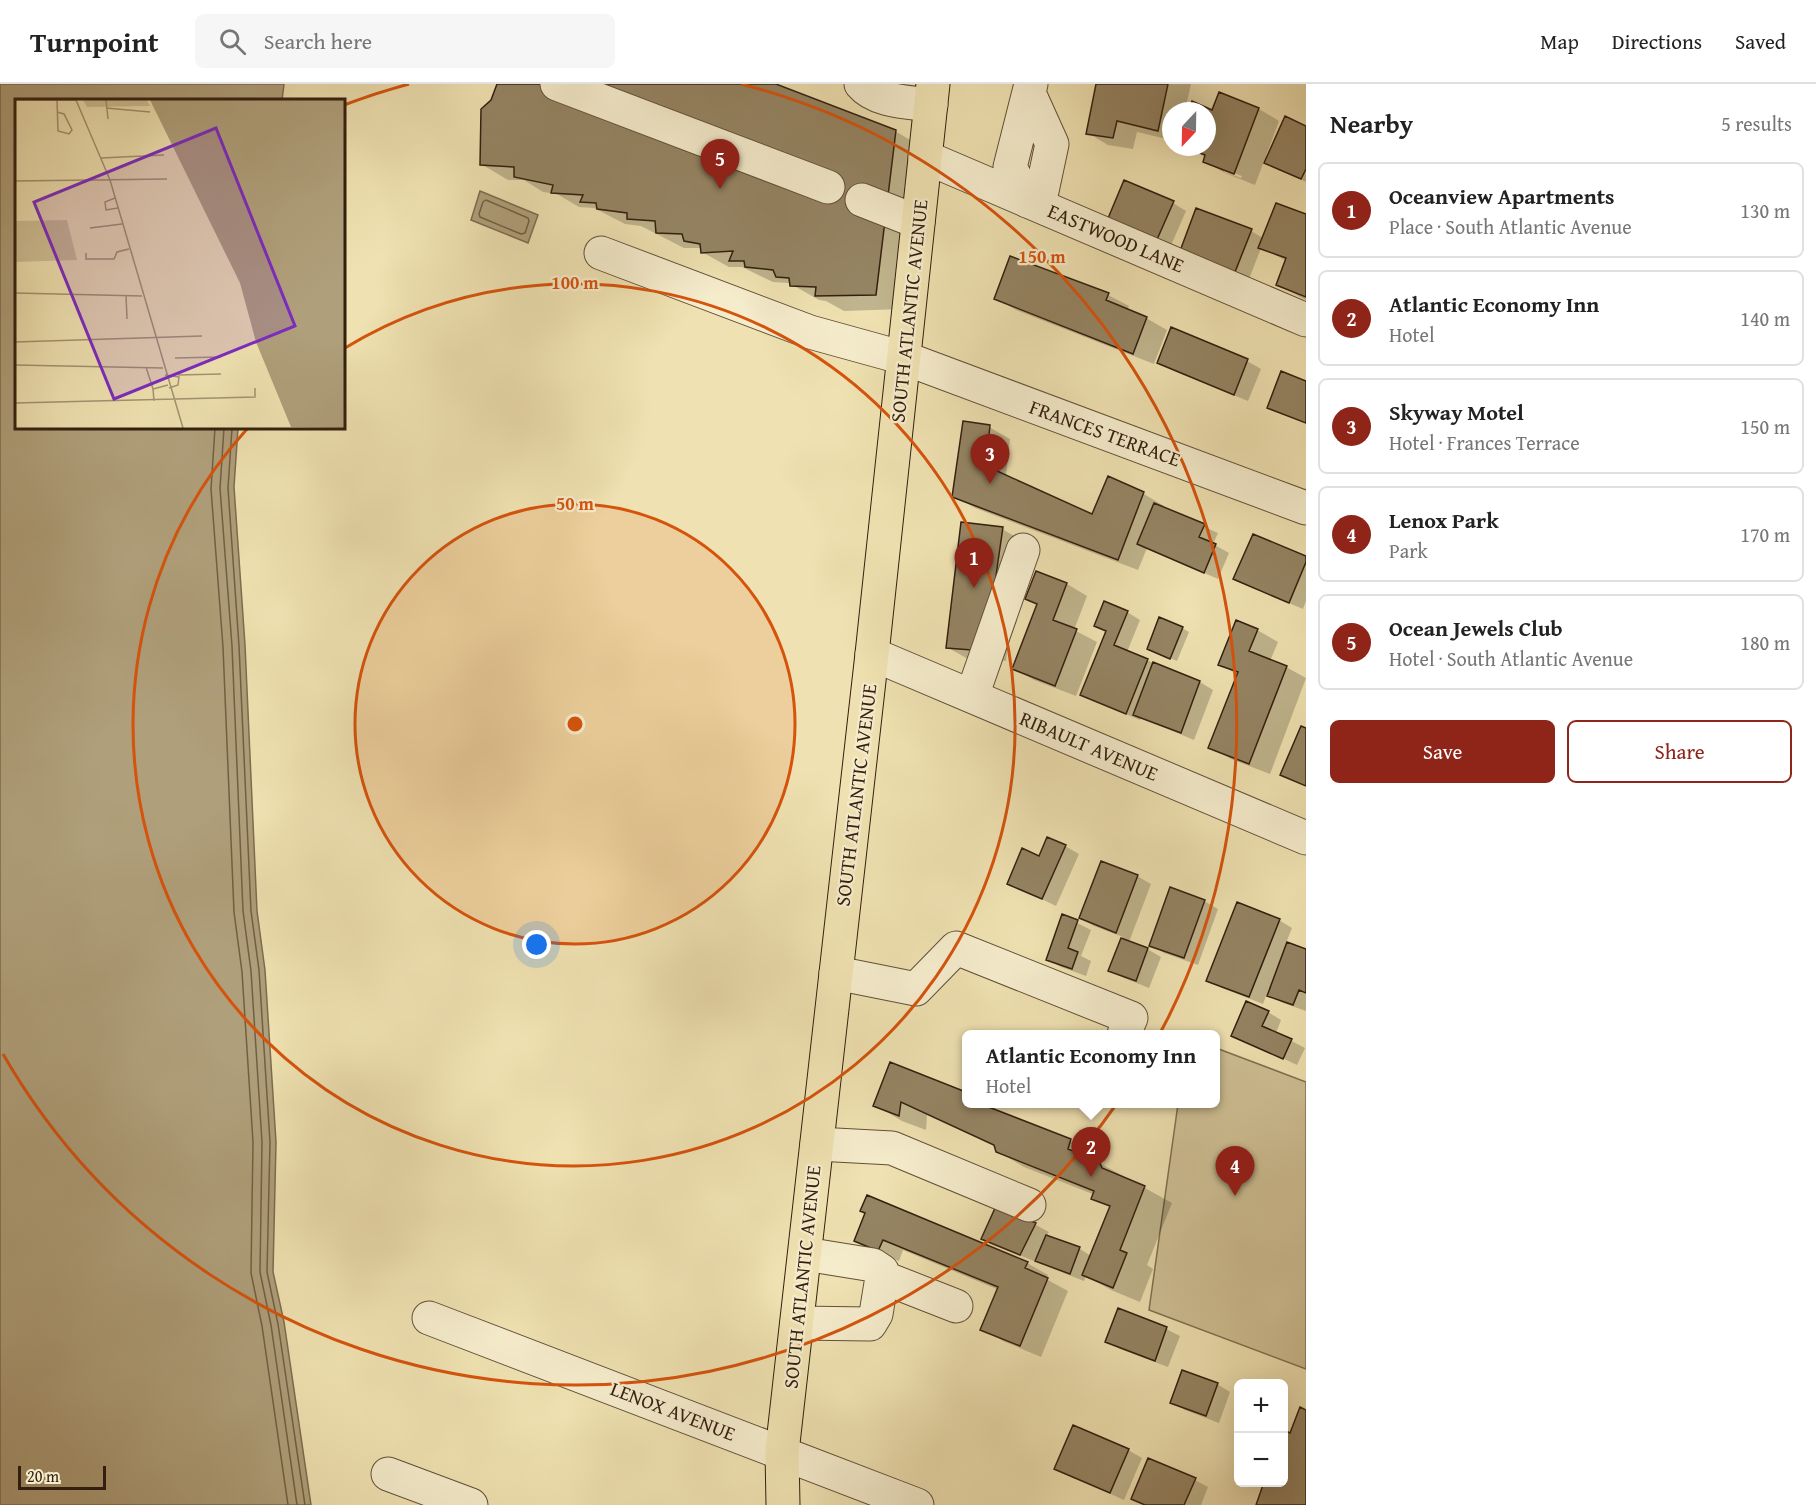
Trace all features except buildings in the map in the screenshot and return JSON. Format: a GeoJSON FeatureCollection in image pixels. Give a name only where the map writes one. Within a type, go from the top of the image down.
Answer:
{"type":"FeatureCollection","features":[{"type":"Feature","properties":{"kind":"main road","name":"SOUTH ATLANTIC AVENUE"},"geometry":{"type":"LineString","coordinates":[[783,1505],[782,1452],[873,654],[932,95]]}},
{"type":"Feature","properties":{"kind":"street"},"geometry":{"type":"LineString","coordinates":[[557,84],[828,187]]}},
{"type":"Feature","properties":{"kind":"street"},"geometry":{"type":"LineString","coordinates":[[861,84],[864,88],[884,98],[932,95]]}},
{"type":"Feature","properties":{"kind":"street"},"geometry":{"type":"LineString","coordinates":[[1030,89],[1052,144],[1033,203]]}},
{"type":"Feature","properties":{"kind":"street","name":"EASTWOOD LANE"},"geometry":{"type":"LineString","coordinates":[[925,157],[1306,320]]}},
{"type":"Feature","properties":{"kind":"street"},"geometry":{"type":"LineString","coordinates":[[862,200],[918,222]]}},
{"type":"Feature","properties":{"kind":"street","name":"FRANCES TERRACE"},"geometry":{"type":"LineString","coordinates":[[601,253],[810,332],[904,358],[1306,508]]}},
{"type":"Feature","properties":{"kind":"street"},"geometry":{"type":"LineString","coordinates":[[972,696],[1023,550]]}},
{"type":"Feature","properties":{"kind":"street","name":"RIBAULT AVENUE"},"geometry":{"type":"LineString","coordinates":[[873,654],[1306,838]]}},
{"type":"Feature","properties":{"kind":"street"},"geometry":{"type":"LineString","coordinates":[[836,973],[915,989],[956,948],[1131,1018],[1126,1030]]}},
{"type":"Feature","properties":{"kind":"street"},"geometry":{"type":"LineString","coordinates":[[817,1144],[892,1148],[1029,1205]]}},
{"type":"Feature","properties":{"kind":"street"},"geometry":{"type":"LineString","coordinates":[[797,1323],[870,1324],[876,1314],[882,1277],[882,1270],[873,1264],[805,1254]]}},
{"type":"Feature","properties":{"kind":"street"},"geometry":{"type":"LineString","coordinates":[[882,1277],[956,1306]]}},
{"type":"Feature","properties":{"kind":"street","name":"LENOX AVENUE"},"geometry":{"type":"LineString","coordinates":[[429,1318],[917,1505]]}},
{"type":"Feature","properties":{"kind":"street"},"geometry":{"type":"LineString","coordinates":[[388,1474],[471,1505]]}},
{"type":"Feature","properties":{"kind":"shaded area"},"geometry":{"type":"Polygon","coordinates":[[[1220,1050],[1306,1082],[1306,1369],[1149,1310],[1177,1108],[1220,1108],[1220,1050]]]}},
{"type":"Feature","properties":{"kind":"water"},"geometry":{"type":"Polygon","coordinates":[[[0,84],[284,84],[282,99],[15,99],[15,429],[238,429],[234,487],[245,645],[257,911],[265,970],[276,1142],[273,1272],[284,1322],[311,1505],[0,1505],[0,84]]]}},
{"type":"Feature","properties":{"kind":"water"},"geometry":{"type":"Polygon","coordinates":[[[480,191],[538,215],[528,243],[471,220],[480,191]]]}},
{"type":"Feature","properties":{"kind":"place","name":"Ocean Jewels Club"},"geometry":{"type":"Point","coordinates":[720,189]}},
{"type":"Feature","properties":{"kind":"place","name":"Skyway Motel"},"geometry":{"type":"Point","coordinates":[990,484]}},
{"type":"Feature","properties":{"kind":"place","name":"Oceanview Apartments"},"geometry":{"type":"Point","coordinates":[974,588]}},
{"type":"Feature","properties":{"kind":"place","name":"Atlantic Economy Inn"},"geometry":{"type":"Point","coordinates":[1091,1177]}},
{"type":"Feature","properties":{"kind":"place","name":"Lenox Park"},"geometry":{"type":"Point","coordinates":[1235,1196]}}]}
